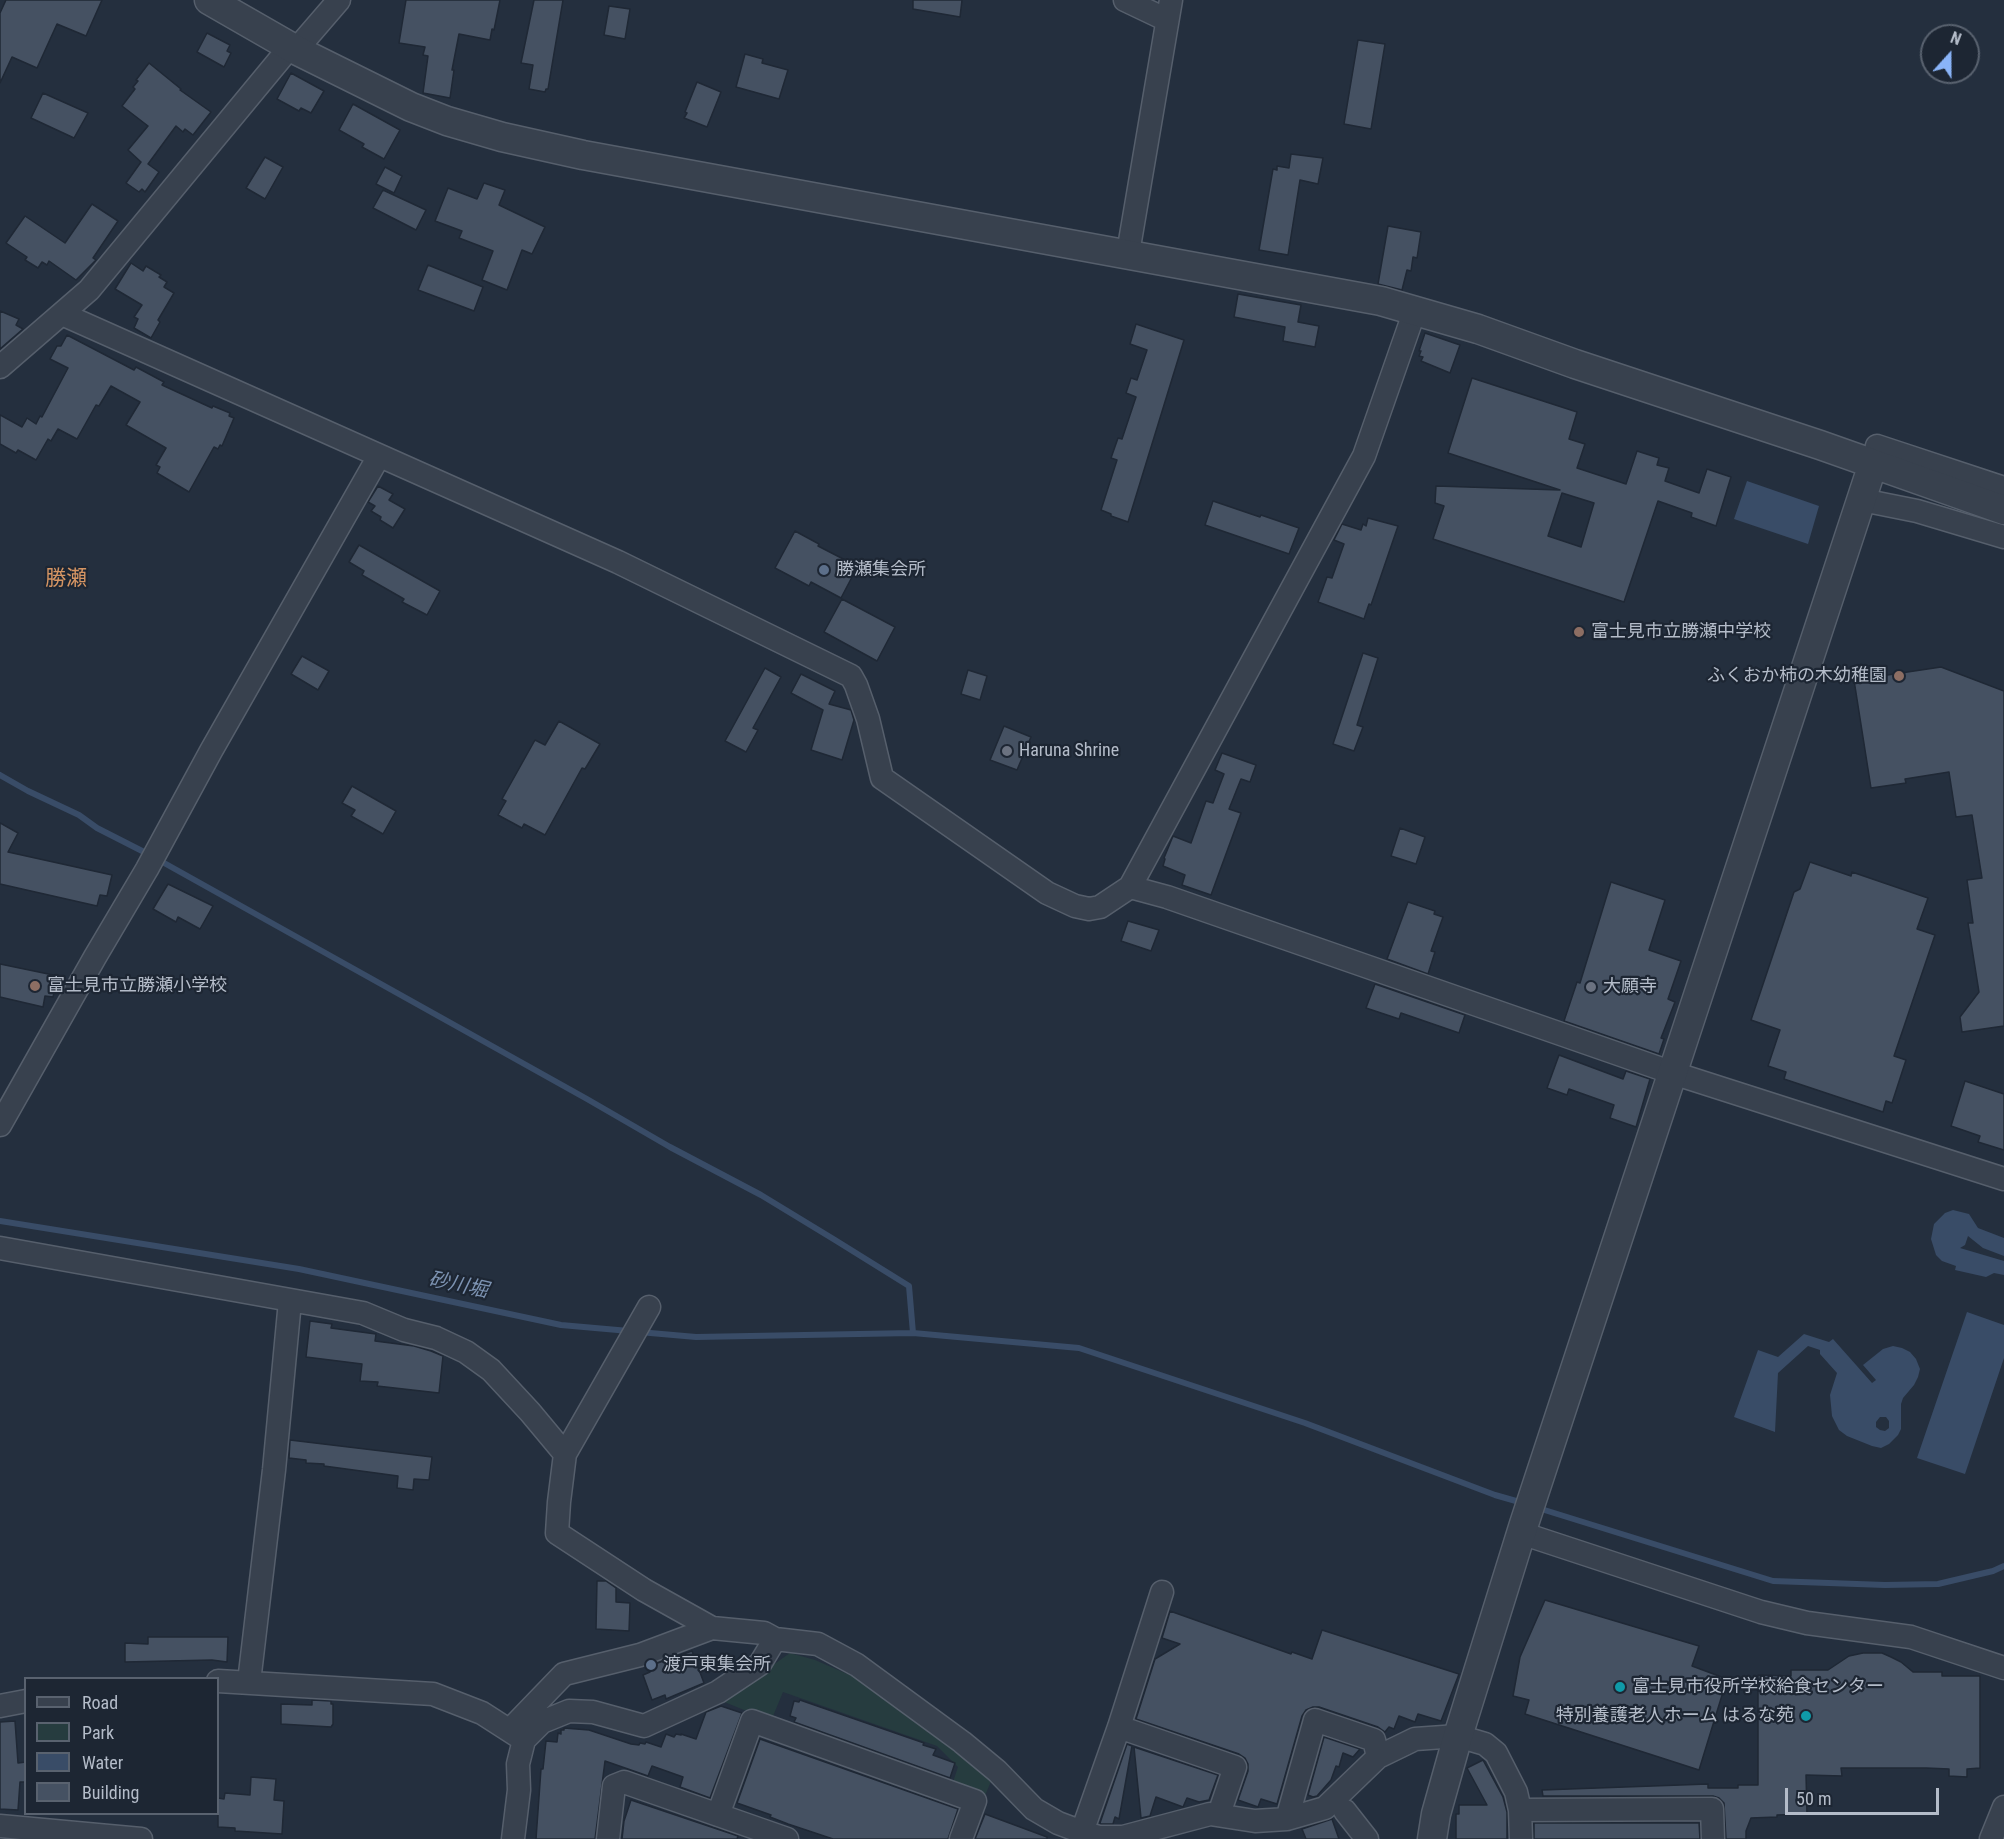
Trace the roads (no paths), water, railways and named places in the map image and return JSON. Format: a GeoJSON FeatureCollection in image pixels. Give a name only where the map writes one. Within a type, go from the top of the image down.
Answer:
{"type":"FeatureCollection","features":[{"type":"Feature","properties":{"kind":"street"},"geometry":{"type":"LineString","coordinates":[[209,0],[293,48],[411,107],[447,121],[502,137],[605,159],[1381,301],[1478,329],[1820,445],[1875,455],[2004,488]]}},
{"type":"Feature","properties":{"kind":"street"},"geometry":{"type":"LineString","coordinates":[[0,367],[89,290],[293,48],[339,0]]}},
{"type":"Feature","properties":{"kind":"street"},"geometry":{"type":"LineString","coordinates":[[1125,0],[1169,10],[1128,253]]}},
{"type":"Feature","properties":{"kind":"street"},"geometry":{"type":"LineString","coordinates":[[62,314],[618,562],[851,676],[868,719],[882,777],[1047,893],[1075,906],[1089,909],[1100,907],[1130,887],[1364,456],[1415,310]]}},
{"type":"Feature","properties":{"kind":"street"},"geometry":{"type":"LineString","coordinates":[[1875,455],[1954,492],[2004,510]]}},
{"type":"Feature","properties":{"kind":"street"},"geometry":{"type":"LineString","coordinates":[[1432,1839],[1436,1814],[1458,1736],[1524,1526],[1875,455]]}},
{"type":"Feature","properties":{"kind":"street"},"geometry":{"type":"LineString","coordinates":[[0,1125],[379,456]]}},
{"type":"Feature","properties":{"kind":"street"},"geometry":{"type":"LineString","coordinates":[[1862,500],[1917,511],[2004,537]]}},
{"type":"Feature","properties":{"kind":"street"},"geometry":{"type":"LineString","coordinates":[[1130,887],[1189,904],[1673,1072],[2004,1179]]}},
{"type":"Feature","properties":{"kind":"street"},"geometry":{"type":"LineString","coordinates":[[0,1248],[363,1314],[404,1330],[436,1338],[466,1352],[491,1370],[565,1454]]}},
{"type":"Feature","properties":{"kind":"street"},"geometry":{"type":"LineString","coordinates":[[249,1682],[274,1470],[290,1301]]}},
{"type":"Feature","properties":{"kind":"street"},"geometry":{"type":"LineString","coordinates":[[649,1306],[565,1454],[557,1533],[645,1590],[712,1628],[764,1633],[776,1639],[818,1644],[857,1665],[939,1724],[997,1771],[1034,1809],[1058,1823],[1099,1837],[1123,1837],[1210,1814],[1255,1821],[1287,1819],[1325,1808],[1378,1757],[1415,1739],[1458,1736],[1485,1744],[1496,1752],[1516,1792],[1520,1810],[1521,1839]]}},
{"type":"Feature","properties":{"kind":"street"},"geometry":{"type":"LineString","coordinates":[[1524,1526],[1761,1612],[1807,1623],[1911,1636],[2004,1668]]}},
{"type":"Feature","properties":{"kind":"street"},"geometry":{"type":"LineString","coordinates":[[1082,1832],[1119,1727],[1162,1592]]}},
{"type":"Feature","properties":{"kind":"street"},"geometry":{"type":"LineString","coordinates":[[513,1839],[519,1790],[517,1735],[564,1674],[640,1655],[712,1628]]}},
{"type":"Feature","properties":{"kind":"street"},"geometry":{"type":"LineString","coordinates":[[517,1735],[568,1711],[593,1712],[644,1726],[718,1692],[760,1664],[776,1639]]}},
{"type":"Feature","properties":{"kind":"street"},"geometry":{"type":"LineString","coordinates":[[219,1681],[433,1694],[482,1713],[517,1735]]}},
{"type":"Feature","properties":{"kind":"street"},"geometry":{"type":"LineString","coordinates":[[0,1706],[24,1701]]}},
{"type":"Feature","properties":{"kind":"street"},"geometry":{"type":"LineString","coordinates":[[1287,1819],[1315,1720],[1374,1740],[1378,1757]]}},
{"type":"Feature","properties":{"kind":"street"},"geometry":{"type":"LineString","coordinates":[[718,1815],[752,1721],[975,1801],[962,1839]]}},
{"type":"Feature","properties":{"kind":"street"},"geometry":{"type":"LineString","coordinates":[[1119,1727],[1235,1767],[1219,1814]]}},
{"type":"Feature","properties":{"kind":"street"},"geometry":{"type":"LineString","coordinates":[[608,1839],[614,1786],[624,1782],[787,1839]]}},
{"type":"Feature","properties":{"kind":"street"},"geometry":{"type":"LineString","coordinates":[[1991,1839],[2004,1807]]}},
{"type":"Feature","properties":{"kind":"street"},"geometry":{"type":"LineString","coordinates":[[1520,1810],[1712,1809],[1713,1839]]}},
{"type":"Feature","properties":{"kind":"street"},"geometry":{"type":"LineString","coordinates":[[1345,1810],[1367,1839]]}},
{"type":"Feature","properties":{"kind":"street"},"geometry":{"type":"LineString","coordinates":[[0,1826],[141,1839]]}},
{"type":"Feature","properties":{"kind":"water"},"geometry":{"type":"Polygon","coordinates":[[[1747,481],[1819,506],[1808,544],[1734,519],[1747,481]]]}},
{"type":"Feature","properties":{"kind":"water"},"geometry":{"type":"Polygon","coordinates":[[[1953,1210],[1969,1214],[1978,1228],[2004,1238],[2004,1256],[1983,1248],[1968,1236],[1965,1245],[1960,1248],[2004,1261],[2004,1275],[1994,1273],[1986,1277],[1955,1270],[1956,1266],[1942,1261],[1936,1255],[1931,1239],[1934,1224],[1945,1213],[1953,1210]]]}},
{"type":"Feature","properties":{"kind":"water"},"geometry":{"type":"Polygon","coordinates":[[[1967,1312],[2004,1325],[2004,1358],[1965,1474],[1917,1458],[1967,1312]]]}},
{"type":"Feature","properties":{"kind":"water"},"geometry":{"type":"Polygon","coordinates":[[[1804,1334],[1829,1342],[1833,1339],[1872,1383],[1876,1380],[1863,1365],[1883,1349],[1893,1346],[1910,1352],[1920,1369],[1914,1385],[1901,1404],[1901,1429],[1898,1435],[1881,1448],[1847,1436],[1839,1430],[1832,1416],[1830,1395],[1837,1373],[1820,1354],[1820,1350],[1808,1346],[1778,1373],[1775,1432],[1734,1417],[1758,1350],[1778,1357],[1804,1334]],[[1880,1417],[1876,1422],[1876,1427],[1880,1430],[1885,1431],[1889,1428],[1889,1421],[1886,1417],[1880,1417]]]}},
{"type":"Feature","properties":{"kind":"waterway"},"geometry":{"type":"LineString","coordinates":[[0,775],[79,815],[97,828],[148,854]]}},
{"type":"Feature","properties":{"kind":"waterway"},"geometry":{"type":"LineString","coordinates":[[157,859],[670,1147],[761,1195],[909,1286],[913,1333]]}},
{"type":"Feature","properties":{"kind":"waterway","name":"砂川堀"},"geometry":{"type":"LineString","coordinates":[[0,1221],[299,1269],[561,1325],[629,1331]]}},
{"type":"Feature","properties":{"kind":"waterway"},"geometry":{"type":"LineString","coordinates":[[639,1332],[696,1337],[913,1333],[1079,1348],[1305,1423],[1495,1495],[1523,1503]]}},
{"type":"Feature","properties":{"kind":"waterway"},"geometry":{"type":"LineString","coordinates":[[1538,1508],[1773,1581],[1885,1585],[1938,1584],[1993,1571],[2004,1566]]}},
{"type":"Feature","properties":{"kind":"place","name":"勝瀬集会所"},"geometry":{"type":"Point","coordinates":[824,570]}},
{"type":"Feature","properties":{"kind":"place","name":"富士見市立勝瀬中学校"},"geometry":{"type":"Point","coordinates":[1579,632]}},
{"type":"Feature","properties":{"kind":"place","name":"ふくおか柿の木幼稚園"},"geometry":{"type":"Point","coordinates":[1899,676]}},
{"type":"Feature","properties":{"kind":"place","name":"Haruna Shrine"},"geometry":{"type":"Point","coordinates":[1007,751]}},
{"type":"Feature","properties":{"kind":"place","name":"富士見市立勝瀬小学校"},"geometry":{"type":"Point","coordinates":[35,986]}},
{"type":"Feature","properties":{"kind":"place","name":"大願寺"},"geometry":{"type":"Point","coordinates":[1591,987]}},
{"type":"Feature","properties":{"kind":"place","name":"渡戸東集会所"},"geometry":{"type":"Point","coordinates":[651,1665]}},
{"type":"Feature","properties":{"kind":"place","name":"富士見市役所学校給食センター"},"geometry":{"type":"Point","coordinates":[1620,1687]}},
{"type":"Feature","properties":{"kind":"place","name":"特別養護老人ホーム はるな苑"},"geometry":{"type":"Point","coordinates":[1806,1716]}},
{"type":"Feature","properties":{"kind":"district","name":"勝瀬"},"geometry":{"type":"Point","coordinates":[66,580]}}]}
